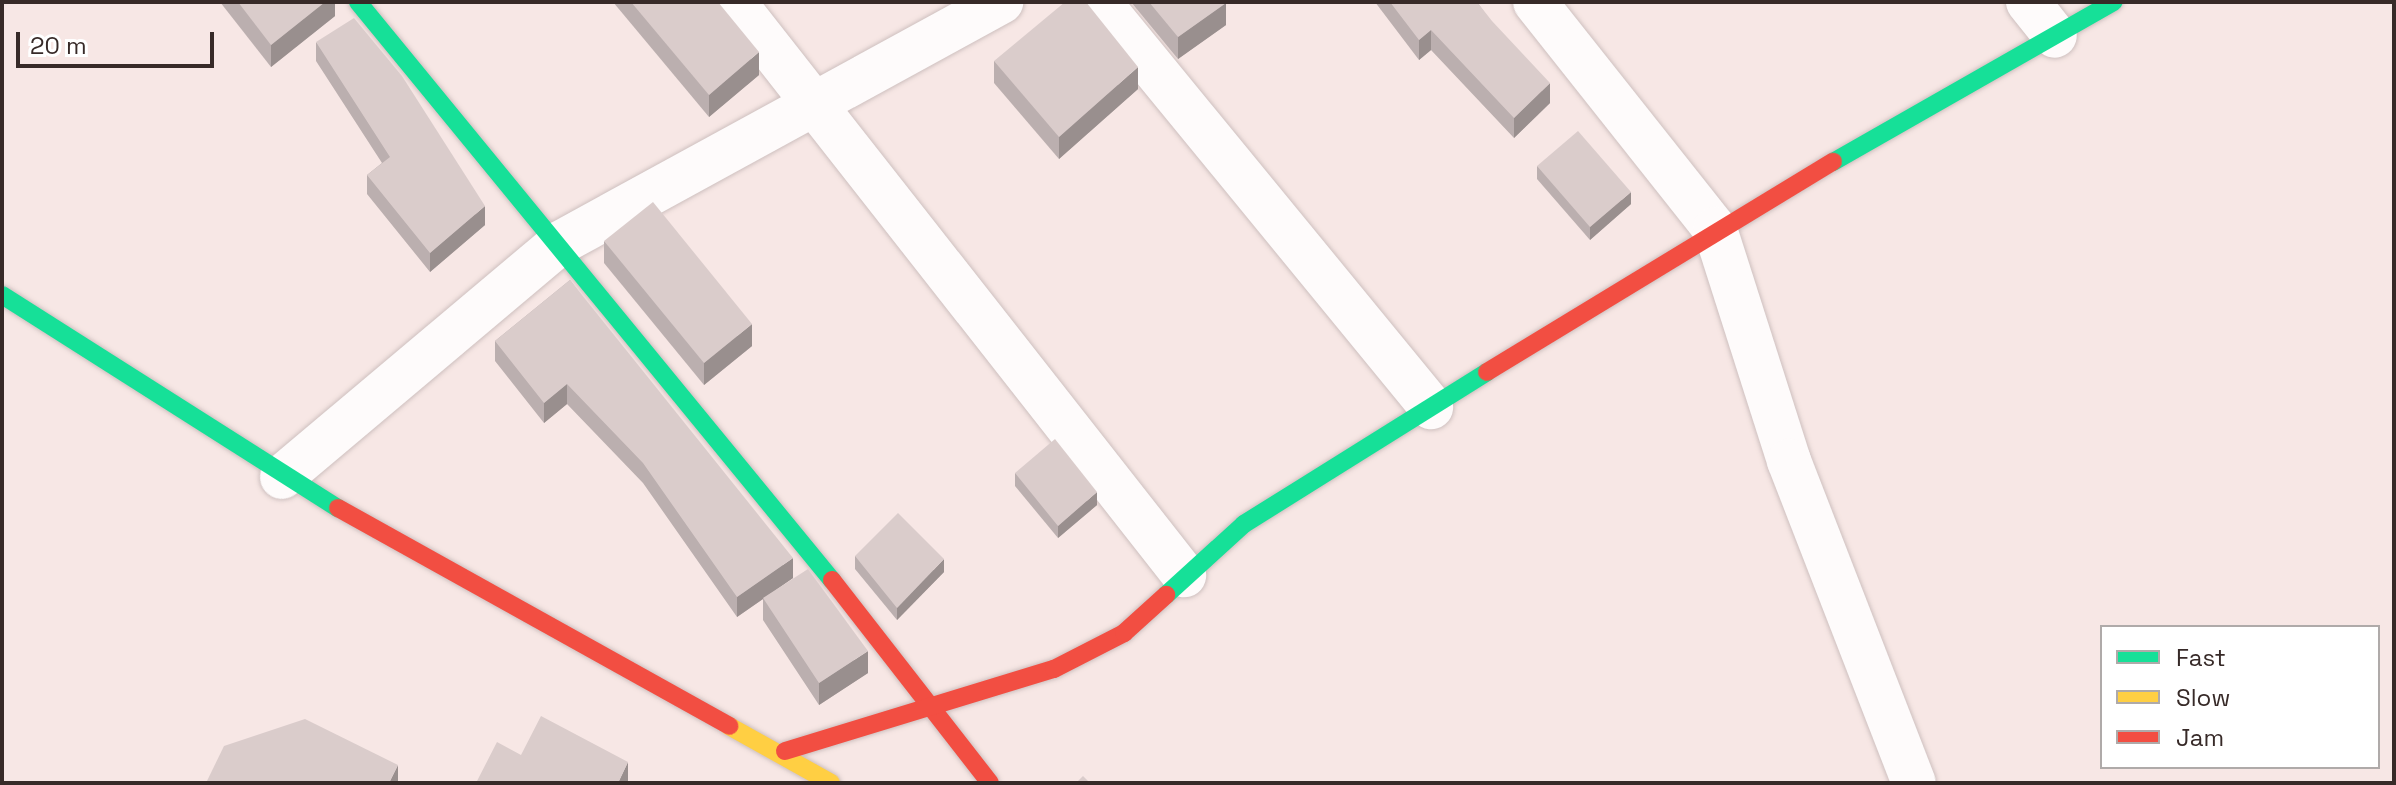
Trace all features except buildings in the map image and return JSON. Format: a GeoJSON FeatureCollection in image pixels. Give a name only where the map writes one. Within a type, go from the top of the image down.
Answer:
{"type":"FeatureCollection","features":[{"type":"Feature","properties":{"kind":"street"},"geometry":{"type":"LineString","coordinates":[[358,2],[560,243],[932,703],[990,783]]}},
{"type":"Feature","properties":{"kind":"street"},"geometry":{"type":"LineString","coordinates":[[734,2],[1184,575]]}},
{"type":"Feature","properties":{"kind":"street"},"geometry":{"type":"LineString","coordinates":[[282,477],[560,243],[813,101],[1001,2]]}},
{"type":"Feature","properties":{"kind":"street"},"geometry":{"type":"LineString","coordinates":[[1099,2],[1431,407]]}},
{"type":"Feature","properties":{"kind":"street"},"geometry":{"type":"LineString","coordinates":[[1535,2],[1715,229],[1794,475],[1914,783]]}},
{"type":"Feature","properties":{"kind":"street"},"geometry":{"type":"LineString","coordinates":[[2028,2],[2055,36]]}},
{"type":"Feature","properties":{"kind":"street"},"geometry":{"type":"LineString","coordinates":[[785,751],[932,703],[1054,669],[1124,633],[1184,575],[1244,524],[1715,229],[2114,2]]}},
{"type":"Feature","properties":{"kind":"street"},"geometry":{"type":"LineString","coordinates":[[2,295],[282,477],[785,751],[831,783]]}},
{"type":"Feature","properties":{"kind":"traffic: fast"},"geometry":{"type":"LineString","coordinates":[[358,2],[832,580]]}},
{"type":"Feature","properties":{"kind":"traffic: fast"},"geometry":{"type":"LineString","coordinates":[[1833,162],[2114,2]]}},
{"type":"Feature","properties":{"kind":"traffic: fast"},"geometry":{"type":"LineString","coordinates":[[2,295],[338,508]]}},
{"type":"Feature","properties":{"kind":"traffic: fast"},"geometry":{"type":"LineString","coordinates":[[1166,595],[1244,524],[1487,372]]}},
{"type":"Feature","properties":{"kind":"traffic: slow"},"geometry":{"type":"LineString","coordinates":[[729,726],[831,783]]}},
{"type":"Feature","properties":{"kind":"traffic: jam"},"geometry":{"type":"LineString","coordinates":[[1487,372],[1833,162]]}},
{"type":"Feature","properties":{"kind":"traffic: jam"},"geometry":{"type":"LineString","coordinates":[[338,508],[729,726]]}},
{"type":"Feature","properties":{"kind":"traffic: jam"},"geometry":{"type":"LineString","coordinates":[[832,580],[990,783]]}},
{"type":"Feature","properties":{"kind":"traffic: jam"},"geometry":{"type":"LineString","coordinates":[[785,751],[1054,669],[1124,633],[1166,595]]}}]}
